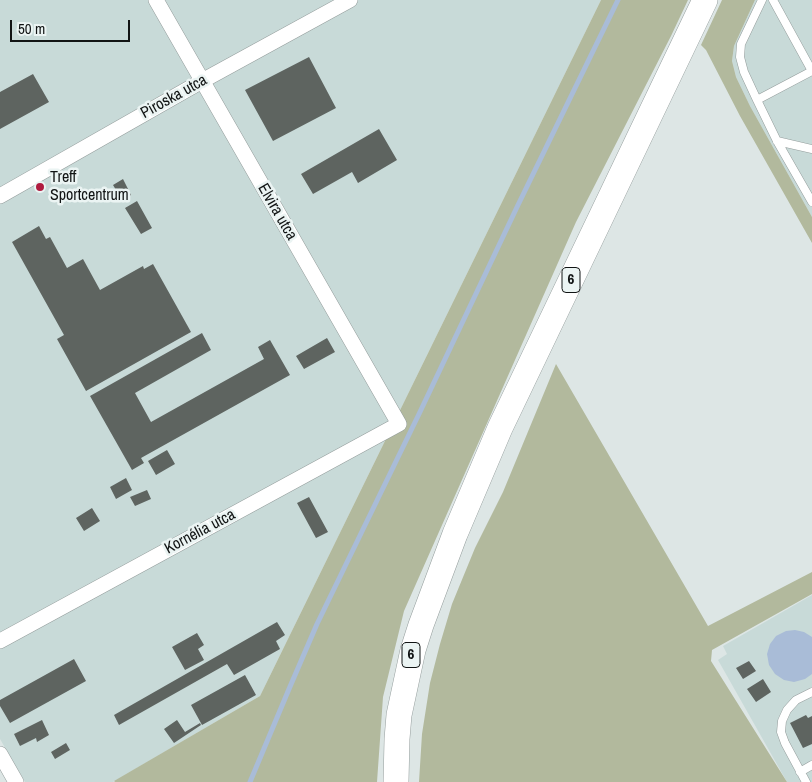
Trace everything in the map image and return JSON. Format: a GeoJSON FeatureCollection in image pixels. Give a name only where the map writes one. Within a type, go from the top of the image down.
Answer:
{"type":"FeatureCollection","features":[{"type":"Feature","properties":{"kind":"main road","name":"6"},"geometry":{"type":"LineString","coordinates":[[396,782],[399,716],[413,650],[455,534],[500,428],[705,0]]}},
{"type":"Feature","properties":{"kind":"street","name":"Elvira utca"},"geometry":{"type":"LineString","coordinates":[[156,0],[399,424]]}},
{"type":"Feature","properties":{"kind":"street","name":"Piroska utca"},"geometry":{"type":"LineString","coordinates":[[0,196],[202,81],[350,0]]}},
{"type":"Feature","properties":{"kind":"street","name":"Kornélia utca"},"geometry":{"type":"LineString","coordinates":[[0,641],[399,424]]}},
{"type":"Feature","properties":{"kind":"street"},"geometry":{"type":"LineString","coordinates":[[0,754],[16,782]]}},
{"type":"Feature","properties":{"kind":"lane"},"geometry":{"type":"LineString","coordinates":[[762,0],[741,44],[740,57],[744,72],[777,141],[812,202]]}},
{"type":"Feature","properties":{"kind":"lane"},"geometry":{"type":"LineString","coordinates":[[757,100],[812,71],[773,0]]}},
{"type":"Feature","properties":{"kind":"lane"},"geometry":{"type":"LineString","coordinates":[[777,141],[812,149]]}},
{"type":"Feature","properties":{"kind":"lane"},"geometry":{"type":"LineString","coordinates":[[806,782],[784,744],[781,732],[782,720],[787,710],[796,700],[812,692]]}},
{"type":"Feature","properties":{"kind":"lane"},"geometry":{"type":"LineString","coordinates":[[800,772],[812,765]]}},
{"type":"Feature","properties":{"kind":"shaded area"},"geometry":{"type":"Polygon","coordinates":[[[0,0],[601,0],[260,696],[113,782],[25,782],[0,739],[0,0]]]}},
{"type":"Feature","properties":{"kind":"shaded area"},"geometry":{"type":"Polygon","coordinates":[[[755,0],[812,0],[812,217],[750,106],[736,77],[732,61],[734,46],[755,0]]]}},
{"type":"Feature","properties":{"kind":"shaded area"},"geometry":{"type":"Polygon","coordinates":[[[812,595],[812,782],[787,782],[718,660],[727,654],[723,646],[812,595]]]}},
{"type":"Feature","properties":{"kind":"green space"},"geometry":{"type":"Polygon","coordinates":[[[601,0],[688,0],[576,222],[404,611],[383,697],[377,782],[115,782],[260,696],[601,0]]]}},
{"type":"Feature","properties":{"kind":"green space"},"geometry":{"type":"Polygon","coordinates":[[[722,0],[755,0],[734,46],[732,61],[736,77],[750,106],[812,217],[812,243],[740,116],[706,50],[701,45],[722,0]]]}},
{"type":"Feature","properties":{"kind":"green space"},"geometry":{"type":"Polygon","coordinates":[[[556,364],[708,626],[812,572],[812,594],[712,650],[711,661],[787,782],[419,782],[422,734],[430,683],[452,604],[475,548],[503,492],[556,364]]]}},
{"type":"Feature","properties":{"kind":"water"},"geometry":{"type":"Polygon","coordinates":[[[786,631],[804,632],[812,637],[812,674],[805,679],[794,682],[784,680],[775,674],[769,665],[767,654],[770,644],[776,636],[786,631]]]}},
{"type":"Feature","properties":{"kind":"building"},"geometry":{"type":"Polygon","coordinates":[[[309,57],[336,108],[273,141],[245,90],[309,57]]]}},
{"type":"Feature","properties":{"kind":"building"},"geometry":{"type":"Polygon","coordinates":[[[33,74],[49,102],[0,129],[0,92],[33,74]]]}},
{"type":"Feature","properties":{"kind":"building"},"geometry":{"type":"Polygon","coordinates":[[[379,129],[397,160],[358,183],[352,172],[313,194],[301,174],[379,129]]]}},
{"type":"Feature","properties":{"kind":"building"},"geometry":{"type":"Polygon","coordinates":[[[123,179],[131,195],[122,200],[113,185],[123,179]]]}},
{"type":"Feature","properties":{"kind":"building"},"geometry":{"type":"Polygon","coordinates":[[[137,201],[152,228],[141,234],[125,208],[137,201]]]}},
{"type":"Feature","properties":{"kind":"building"},"geometry":{"type":"Polygon","coordinates":[[[39,226],[46,239],[50,237],[67,268],[83,259],[100,290],[143,266],[144,269],[153,264],[191,332],[86,391],[57,339],[64,335],[12,242],[39,226]]]}},
{"type":"Feature","properties":{"kind":"building"},"geometry":{"type":"Polygon","coordinates":[[[202,333],[211,350],[135,393],[151,422],[264,359],[258,347],[270,340],[290,375],[141,458],[144,463],[132,470],[90,396],[202,333]]]}},
{"type":"Feature","properties":{"kind":"building"},"geometry":{"type":"Polygon","coordinates":[[[327,338],[335,352],[304,369],[296,356],[327,338]]]}},
{"type":"Feature","properties":{"kind":"building"},"geometry":{"type":"Polygon","coordinates":[[[167,450],[175,464],[156,475],[148,461],[167,450]]]}},
{"type":"Feature","properties":{"kind":"building"},"geometry":{"type":"Polygon","coordinates":[[[126,478],[132,490],[116,499],[110,487],[126,478]]]}},
{"type":"Feature","properties":{"kind":"building"},"geometry":{"type":"Polygon","coordinates":[[[147,490],[151,499],[135,506],[130,497],[147,490]]]}},
{"type":"Feature","properties":{"kind":"building"},"geometry":{"type":"Polygon","coordinates":[[[309,497],[328,532],[316,538],[297,503],[309,497]]]}},
{"type":"Feature","properties":{"kind":"building"},"geometry":{"type":"Polygon","coordinates":[[[92,508],[100,521],[84,531],[76,518],[92,508]]]}},
{"type":"Feature","properties":{"kind":"building"},"geometry":{"type":"Polygon","coordinates":[[[277,622],[285,635],[276,641],[280,649],[234,675],[227,664],[119,725],[114,715],[277,622]]]}},
{"type":"Feature","properties":{"kind":"building"},"geometry":{"type":"Polygon","coordinates":[[[197,633],[204,645],[198,649],[204,660],[185,670],[172,647],[197,633]]]}},
{"type":"Feature","properties":{"kind":"building"},"geometry":{"type":"Polygon","coordinates":[[[74,659],[86,681],[10,723],[0,706],[0,700],[74,659]]]}},
{"type":"Feature","properties":{"kind":"building"},"geometry":{"type":"Polygon","coordinates":[[[749,661],[756,671],[743,679],[736,668],[749,661]]]}},
{"type":"Feature","properties":{"kind":"building"},"geometry":{"type":"Polygon","coordinates":[[[245,675],[256,695],[202,725],[191,705],[245,675]]]}},
{"type":"Feature","properties":{"kind":"building"},"geometry":{"type":"Polygon","coordinates":[[[763,679],[771,692],[756,702],[747,689],[763,679]]]}},
{"type":"Feature","properties":{"kind":"building"},"geometry":{"type":"Polygon","coordinates":[[[806,715],[808,718],[812,716],[812,744],[803,748],[790,723],[806,715]]]}},
{"type":"Feature","properties":{"kind":"building"},"geometry":{"type":"Polygon","coordinates":[[[42,720],[49,735],[37,742],[36,738],[20,746],[14,734],[42,720]]]}},
{"type":"Feature","properties":{"kind":"building"},"geometry":{"type":"Polygon","coordinates":[[[177,720],[185,732],[200,723],[201,725],[174,743],[164,729],[177,720]]]}},
{"type":"Feature","properties":{"kind":"building"},"geometry":{"type":"Polygon","coordinates":[[[66,743],[70,750],[55,759],[51,752],[66,743]]]}},
{"type":"Feature","properties":{"kind":"waterway"},"geometry":{"type":"LineString","coordinates":[[250,782],[317,624],[618,0]]}},
{"type":"Feature","properties":{"kind":"place","name":"Treff Sportcentrum"},"geometry":{"type":"Point","coordinates":[40,187]}}]}
